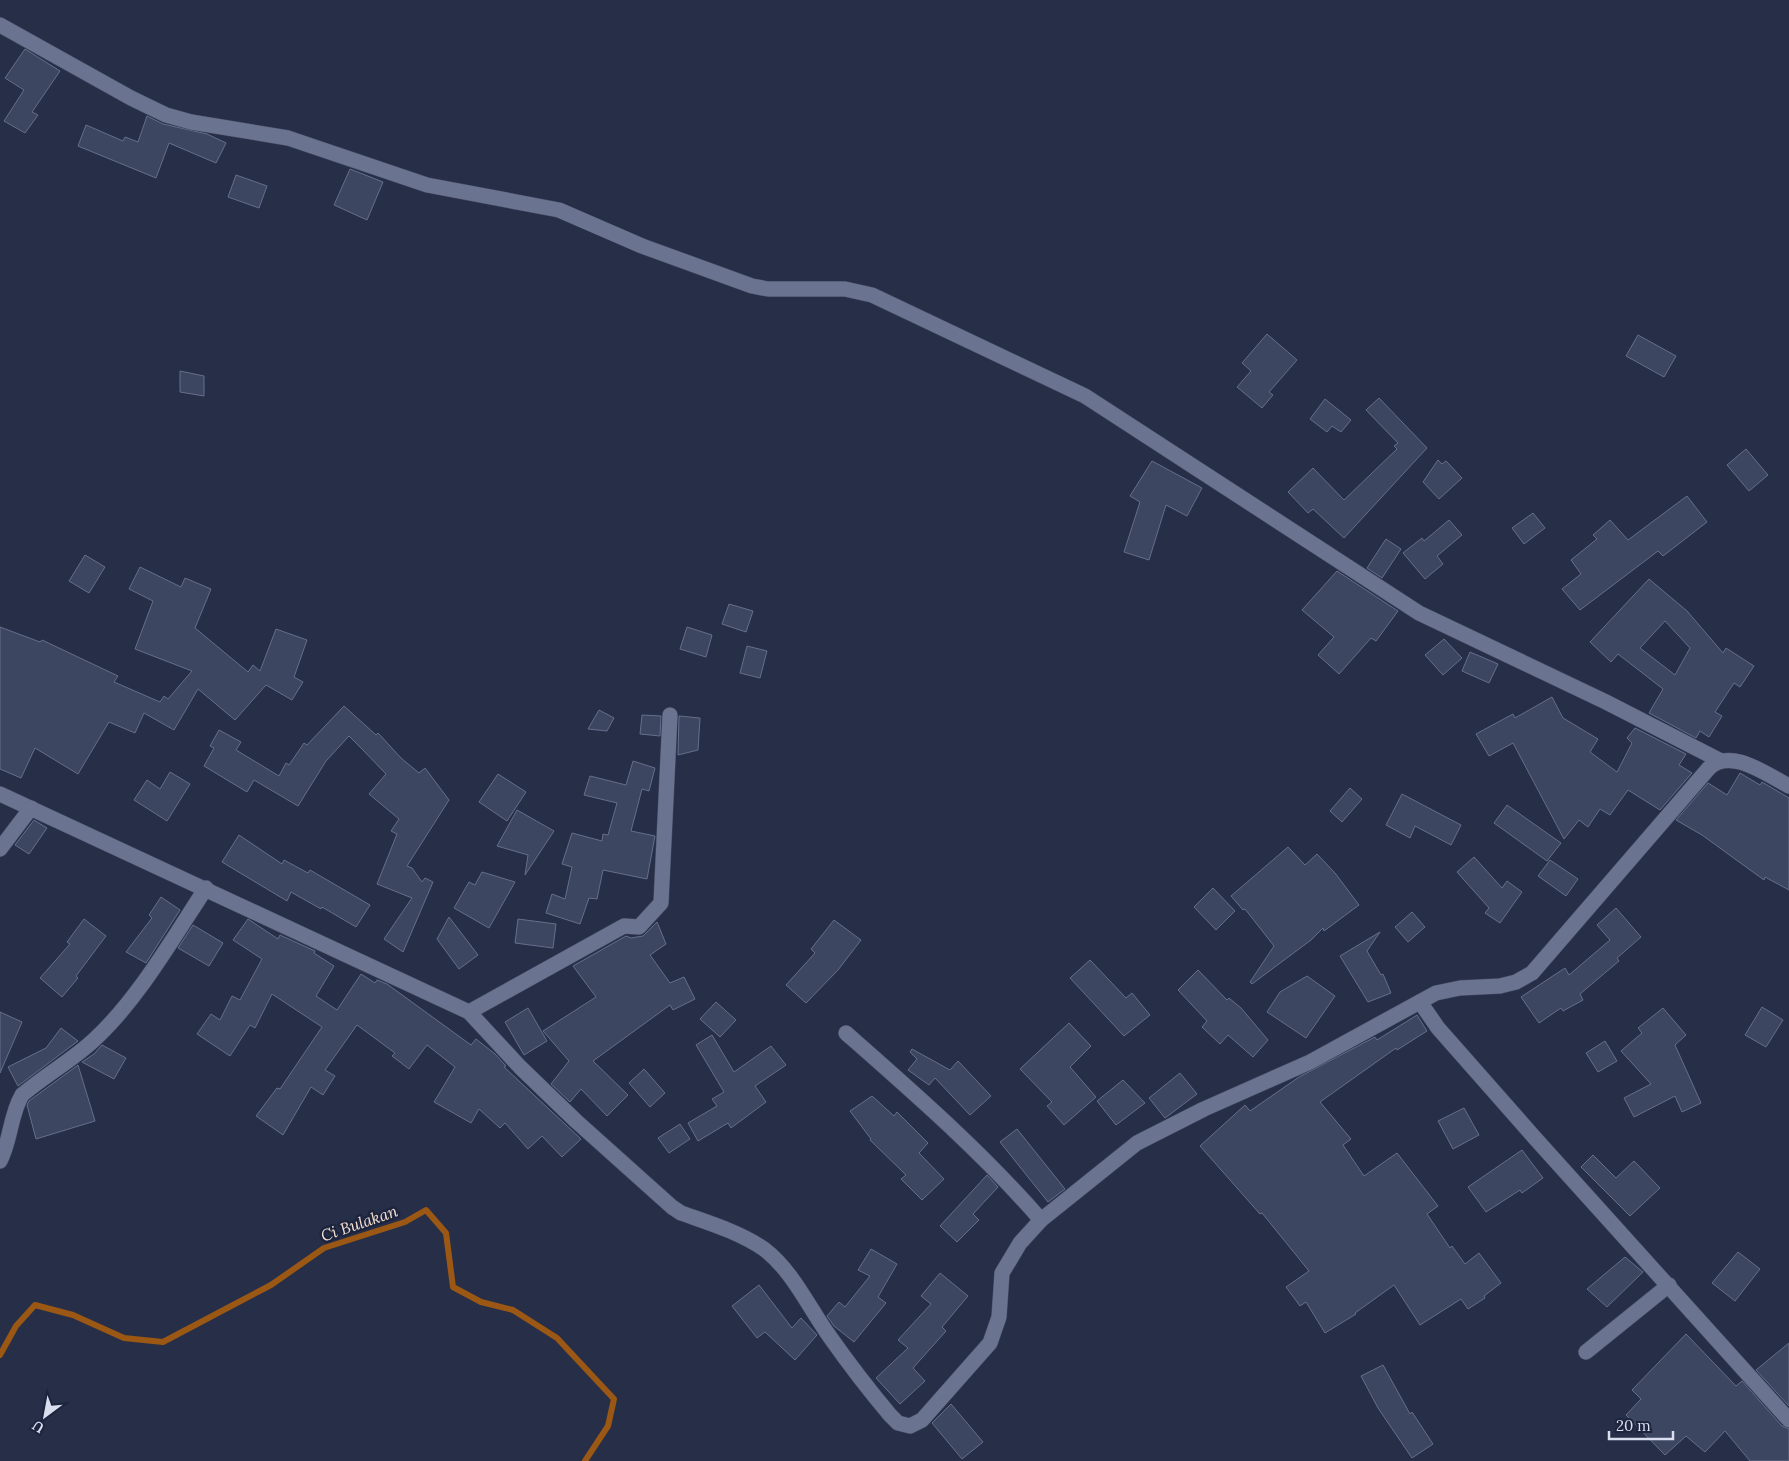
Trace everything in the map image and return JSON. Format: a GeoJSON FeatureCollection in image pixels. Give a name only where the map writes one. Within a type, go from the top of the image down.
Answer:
{"type":"FeatureCollection","features":[{"type":"Feature","properties":{"kind":"street"},"geometry":{"type":"LineString","coordinates":[[0,24],[100,81],[166,115],[191,122],[288,138],[427,185],[559,210],[642,246],[752,286],[768,289],[845,289],[872,295],[1085,396],[1420,614],[1606,702],[1719,760],[1736,761],[1789,786]]}},
{"type":"Feature","properties":{"kind":"street"},"geometry":{"type":"LineString","coordinates":[[469,1012],[624,926],[639,927],[660,903],[670,714]]}},
{"type":"Feature","properties":{"kind":"street"},"geometry":{"type":"LineString","coordinates":[[0,794],[206,888],[469,1012],[520,1067],[576,1121],[672,1207],[681,1213],[746,1238],[766,1251],[800,1290],[829,1336],[863,1382],[898,1423],[910,1426],[922,1420],[990,1343],[1000,1317],[1002,1273],[1020,1243],[1041,1220],[1137,1143],[1204,1109],[1310,1062],[1436,993],[1460,988],[1500,986],[1516,982],[1532,973],[1709,768],[1719,760]]}},
{"type":"Feature","properties":{"kind":"street"},"geometry":{"type":"LineString","coordinates":[[0,849],[31,808]]}},
{"type":"Feature","properties":{"kind":"street"},"geometry":{"type":"LineString","coordinates":[[0,1161],[9,1139],[16,1106],[22,1095],[95,1039],[118,1015],[162,956],[206,888]]}},
{"type":"Feature","properties":{"kind":"street"},"geometry":{"type":"LineString","coordinates":[[1420,1002],[1438,1028],[1789,1420]]}},
{"type":"Feature","properties":{"kind":"street"},"geometry":{"type":"LineString","coordinates":[[846,1033],[920,1099],[1009,1183],[1041,1220]]}},
{"type":"Feature","properties":{"kind":"street"},"geometry":{"type":"LineString","coordinates":[[1586,1352],[1669,1285]]}},
{"type":"Feature","properties":{"kind":"building"},"geometry":{"type":"Polygon","coordinates":[[[25,49],[60,71],[32,112],[38,115],[25,133],[4,121],[24,90],[5,78],[25,49]]]}},
{"type":"Feature","properties":{"kind":"building"},"geometry":{"type":"Polygon","coordinates":[[[147,116],[163,124],[207,134],[226,143],[216,163],[169,143],[156,178],[78,146],[86,125],[123,141],[125,137],[138,142],[147,116]]]}},
{"type":"Feature","properties":{"kind":"building"},"geometry":{"type":"Polygon","coordinates":[[[350,169],[383,182],[367,220],[334,205],[350,169]]]}},
{"type":"Feature","properties":{"kind":"building"},"geometry":{"type":"Polygon","coordinates":[[[236,175],[267,186],[259,208],[228,197],[236,175]]]}},
{"type":"Feature","properties":{"kind":"building"},"geometry":{"type":"Polygon","coordinates":[[[1267,334],[1297,360],[1269,392],[1273,395],[1262,408],[1237,387],[1251,371],[1242,363],[1267,334]]]}},
{"type":"Feature","properties":{"kind":"building"},"geometry":{"type":"Polygon","coordinates":[[[1638,335],[1676,356],[1664,377],[1626,356],[1638,335]]]}},
{"type":"Feature","properties":{"kind":"building"},"geometry":{"type":"Polygon","coordinates":[[[180,371],[204,376],[204,396],[180,392],[180,371]]]}},
{"type":"Feature","properties":{"kind":"building"},"geometry":{"type":"Polygon","coordinates":[[[1379,398],[1427,448],[1344,538],[1313,509],[1308,513],[1288,492],[1313,468],[1344,500],[1397,449],[1394,446],[1398,443],[1366,410],[1379,398]]]}},
{"type":"Feature","properties":{"kind":"building"},"geometry":{"type":"Polygon","coordinates":[[[1325,399],[1351,420],[1341,432],[1332,426],[1327,432],[1310,419],[1325,399]]]}},
{"type":"Feature","properties":{"kind":"building"},"geometry":{"type":"Polygon","coordinates":[[[1746,449],[1768,475],[1749,491],[1727,465],[1746,449]]]}},
{"type":"Feature","properties":{"kind":"building"},"geometry":{"type":"Polygon","coordinates":[[[1438,460],[1442,464],[1446,461],[1462,478],[1439,499],[1423,482],[1438,460]]]}},
{"type":"Feature","properties":{"kind":"building"},"geometry":{"type":"Polygon","coordinates":[[[1152,461],[1202,488],[1187,516],[1166,505],[1149,560],[1124,552],[1140,502],[1130,496],[1152,461]]]}},
{"type":"Feature","properties":{"kind":"building"},"geometry":{"type":"Polygon","coordinates":[[[1687,496],[1707,522],[1663,556],[1658,551],[1580,610],[1562,589],[1581,574],[1571,560],[1597,539],[1593,535],[1610,520],[1628,540],[1687,496]]]}},
{"type":"Feature","properties":{"kind":"building"},"geometry":{"type":"Polygon","coordinates":[[[1533,513],[1545,528],[1524,544],[1512,528],[1533,513]]]}},
{"type":"Feature","properties":{"kind":"building"},"geometry":{"type":"Polygon","coordinates":[[[1449,520],[1462,535],[1437,556],[1443,564],[1425,579],[1403,553],[1422,538],[1424,541],[1449,520]]]}},
{"type":"Feature","properties":{"kind":"building"},"geometry":{"type":"Polygon","coordinates":[[[1386,539],[1401,549],[1382,578],[1367,568],[1386,539]]]}},
{"type":"Feature","properties":{"kind":"building"},"geometry":{"type":"Polygon","coordinates":[[[85,555],[105,567],[89,593],[69,581],[85,555]]]}},
{"type":"Feature","properties":{"kind":"building"},"geometry":{"type":"Polygon","coordinates":[[[140,567],[181,587],[185,578],[211,589],[195,628],[248,672],[253,665],[260,671],[276,629],[307,640],[294,677],[303,682],[292,700],[266,685],[235,720],[198,689],[174,730],[144,713],[135,733],[109,722],[78,774],[35,748],[21,778],[0,769],[0,627],[40,642],[42,640],[118,676],[114,682],[160,702],[164,696],[168,699],[192,671],[135,649],[153,601],[129,589],[140,567]]]}},
{"type":"Feature","properties":{"kind":"building"},"geometry":{"type":"Polygon","coordinates":[[[1337,571],[1398,611],[1376,641],[1371,638],[1339,674],[1318,655],[1334,637],[1302,610],[1337,571]]]}},
{"type":"Feature","properties":{"kind":"building"},"geometry":{"type":"Polygon","coordinates":[[[1649,579],[1687,611],[1723,653],[1726,648],[1754,666],[1740,687],[1734,683],[1715,712],[1722,716],[1709,737],[1700,731],[1696,738],[1649,713],[1663,689],[1618,654],[1611,662],[1590,642],[1649,579]],[[1665,621],[1640,648],[1675,675],[1690,648],[1665,621]]]}},
{"type":"Feature","properties":{"kind":"building"},"geometry":{"type":"Polygon","coordinates":[[[729,604],[753,611],[746,632],[722,624],[729,604]]]}},
{"type":"Feature","properties":{"kind":"building"},"geometry":{"type":"Polygon","coordinates":[[[687,627],[712,635],[706,657],[680,649],[687,627]]]}},
{"type":"Feature","properties":{"kind":"building"},"geometry":{"type":"Polygon","coordinates":[[[1444,639],[1462,658],[1443,675],[1425,655],[1444,639]]]}},
{"type":"Feature","properties":{"kind":"building"},"geometry":{"type":"Polygon","coordinates":[[[747,646],[767,651],[760,678],[740,673],[747,646]]]}},
{"type":"Feature","properties":{"kind":"building"},"geometry":{"type":"Polygon","coordinates":[[[1470,652],[1498,664],[1489,683],[1462,671],[1470,652]]]}},
{"type":"Feature","properties":{"kind":"building"},"geometry":{"type":"Polygon","coordinates":[[[1552,697],[1563,718],[1598,739],[1590,752],[1617,772],[1632,743],[1627,738],[1635,728],[1686,754],[1679,765],[1692,773],[1660,810],[1628,790],[1610,815],[1600,809],[1588,827],[1579,820],[1564,839],[1513,743],[1489,756],[1476,734],[1513,714],[1515,718],[1552,697]]]}},
{"type":"Feature","properties":{"kind":"building"},"geometry":{"type":"Polygon","coordinates":[[[344,706],[376,735],[378,733],[401,758],[419,773],[425,768],[449,800],[407,866],[412,868],[422,882],[425,878],[433,882],[403,952],[384,939],[412,898],[377,884],[397,834],[391,831],[399,819],[369,794],[386,774],[349,736],[326,761],[298,806],[254,780],[247,792],[204,766],[214,748],[210,746],[219,730],[241,742],[236,750],[279,776],[286,763],[289,765],[304,743],[307,745],[344,706]]]}},
{"type":"Feature","properties":{"kind":"building"},"geometry":{"type":"Polygon","coordinates":[[[599,710],[614,718],[607,731],[588,729],[599,710]]]}},
{"type":"Feature","properties":{"kind":"building"},"geometry":{"type":"Polygon","coordinates":[[[642,715],[661,716],[660,736],[640,734],[642,715]]]}},
{"type":"Feature","properties":{"kind":"building"},"geometry":{"type":"Polygon","coordinates":[[[679,716],[700,718],[698,750],[678,755],[679,716]]]}},
{"type":"Feature","properties":{"kind":"building"},"geometry":{"type":"Polygon","coordinates":[[[633,761],[655,768],[649,791],[642,789],[631,831],[655,836],[647,879],[603,870],[597,899],[589,898],[580,924],[546,913],[552,894],[565,899],[572,867],[562,864],[572,833],[602,841],[603,834],[608,835],[617,803],[584,795],[590,776],[626,785],[633,761]]]}},
{"type":"Feature","properties":{"kind":"building"},"geometry":{"type":"Polygon","coordinates":[[[170,772],[190,784],[167,821],[134,800],[147,780],[160,789],[170,772]]]}},
{"type":"Feature","properties":{"kind":"building"},"geometry":{"type":"Polygon","coordinates":[[[1740,773],[1760,785],[1762,782],[1789,798],[1789,890],[1765,877],[1764,880],[1702,835],[1676,820],[1708,783],[1727,795],[1740,773]]]}},
{"type":"Feature","properties":{"kind":"building"},"geometry":{"type":"Polygon","coordinates":[[[498,774],[526,792],[507,821],[479,802],[498,774]]]}},
{"type":"Feature","properties":{"kind":"building"},"geometry":{"type":"Polygon","coordinates":[[[1350,788],[1362,799],[1342,822],[1330,811],[1350,788]]]}},
{"type":"Feature","properties":{"kind":"building"},"geometry":{"type":"Polygon","coordinates":[[[1402,794],[1461,825],[1451,845],[1415,826],[1410,838],[1386,825],[1402,794]]]}},
{"type":"Feature","properties":{"kind":"building"},"geometry":{"type":"Polygon","coordinates":[[[1507,805],[1561,843],[1547,861],[1494,823],[1507,805]]]}},
{"type":"Feature","properties":{"kind":"building"},"geometry":{"type":"Polygon","coordinates":[[[517,810],[554,831],[525,875],[528,855],[497,846],[517,810]]]}},
{"type":"Feature","properties":{"kind":"building"},"geometry":{"type":"Polygon","coordinates":[[[34,820],[47,828],[29,854],[15,845],[34,820]]]}},
{"type":"Feature","properties":{"kind":"building"},"geometry":{"type":"Polygon","coordinates":[[[239,835],[282,864],[284,860],[308,873],[310,870],[370,905],[356,927],[291,892],[287,901],[222,862],[239,835]]]}},
{"type":"Feature","properties":{"kind":"building"},"geometry":{"type":"Polygon","coordinates":[[[1288,847],[1305,865],[1317,854],[1335,873],[1359,905],[1324,931],[1323,928],[1311,940],[1252,984],[1250,982],[1274,946],[1245,909],[1243,910],[1231,896],[1288,847]]]}},
{"type":"Feature","properties":{"kind":"building"},"geometry":{"type":"Polygon","coordinates":[[[1474,857],[1502,888],[1507,881],[1522,892],[1500,923],[1485,913],[1489,908],[1457,872],[1474,857]]]}},
{"type":"Feature","properties":{"kind":"building"},"geometry":{"type":"Polygon","coordinates":[[[1550,860],[1578,879],[1566,896],[1538,876],[1550,860]]]}},
{"type":"Feature","properties":{"kind":"building"},"geometry":{"type":"Polygon","coordinates":[[[482,872],[515,882],[489,928],[454,908],[469,882],[475,885],[482,872]]]}},
{"type":"Feature","properties":{"kind":"building"},"geometry":{"type":"Polygon","coordinates":[[[1213,888],[1235,911],[1216,930],[1194,907],[1213,888]]]}},
{"type":"Feature","properties":{"kind":"building"},"geometry":{"type":"Polygon","coordinates":[[[161,897],[180,910],[146,963],[126,952],[152,918],[149,915],[161,897]]]}},
{"type":"Feature","properties":{"kind":"building"},"geometry":{"type":"Polygon","coordinates":[[[1616,908],[1641,937],[1617,958],[1619,961],[1580,994],[1583,1000],[1563,1011],[1561,1008],[1539,1023],[1521,997],[1565,968],[1569,975],[1610,940],[1597,925],[1616,908]]]}},
{"type":"Feature","properties":{"kind":"building"},"geometry":{"type":"Polygon","coordinates":[[[1412,912],[1425,927],[1408,942],[1395,927],[1412,912]]]}},
{"type":"Feature","properties":{"kind":"building"},"geometry":{"type":"Polygon","coordinates":[[[449,917],[478,955],[459,969],[437,939],[449,917]]]}},
{"type":"Feature","properties":{"kind":"building"},"geometry":{"type":"Polygon","coordinates":[[[84,919],[106,936],[76,976],[78,978],[62,997],[40,978],[70,944],[67,942],[84,919]]]}},
{"type":"Feature","properties":{"kind":"building"},"geometry":{"type":"Polygon","coordinates":[[[248,919],[278,939],[280,935],[315,951],[314,953],[334,966],[316,996],[337,1010],[361,974],[375,983],[377,980],[387,984],[471,1045],[476,1039],[495,1054],[506,1066],[504,1067],[581,1139],[562,1157],[542,1136],[528,1149],[505,1123],[500,1128],[479,1109],[471,1123],[434,1102],[455,1067],[427,1045],[409,1069],[392,1056],[395,1053],[357,1025],[325,1070],[335,1076],[323,1095],[311,1087],[283,1135],[256,1116],[277,1088],[280,1089],[322,1027],[272,994],[255,1028],[250,1025],[230,1056],[197,1034],[211,1014],[220,1020],[232,996],[240,1000],[262,959],[233,940],[248,919]]]}},
{"type":"Feature","properties":{"kind":"building"},"geometry":{"type":"Polygon","coordinates":[[[518,919],[556,924],[553,948],[515,943],[518,919]]]}},
{"type":"Feature","properties":{"kind":"building"},"geometry":{"type":"Polygon","coordinates":[[[834,920],[861,940],[838,970],[806,1003],[786,985],[815,953],[811,949],[834,920]]]}},
{"type":"Feature","properties":{"kind":"building"},"geometry":{"type":"Polygon","coordinates":[[[657,922],[666,944],[650,955],[670,983],[684,977],[695,999],[673,1010],[670,1005],[593,1061],[628,1095],[607,1116],[581,1089],[570,1102],[551,1084],[569,1061],[543,1031],[596,997],[573,966],[626,936],[631,938],[643,936],[657,922]]]}},
{"type":"Feature","properties":{"kind":"building"},"geometry":{"type":"Polygon","coordinates":[[[193,925],[223,943],[209,966],[178,948],[193,925]]]}},
{"type":"Feature","properties":{"kind":"building"},"geometry":{"type":"Polygon","coordinates":[[[1380,932],[1367,951],[1381,975],[1383,974],[1391,993],[1368,1002],[1340,956],[1380,932]]]}},
{"type":"Feature","properties":{"kind":"building"},"geometry":{"type":"Polygon","coordinates":[[[1090,960],[1126,998],[1132,993],[1150,1015],[1124,1036],[1070,978],[1090,960]]]}},
{"type":"Feature","properties":{"kind":"building"},"geometry":{"type":"Polygon","coordinates":[[[1198,970],[1227,1000],[1229,998],[1241,1008],[1268,1040],[1253,1057],[1228,1035],[1220,1044],[1202,1027],[1207,1021],[1178,990],[1198,970]]]}},
{"type":"Feature","properties":{"kind":"building"},"geometry":{"type":"Polygon","coordinates":[[[1307,976],[1335,996],[1306,1038],[1267,1012],[1280,992],[1307,976]]]}},
{"type":"Feature","properties":{"kind":"building"},"geometry":{"type":"Polygon","coordinates":[[[716,1002],[736,1020],[720,1037],[700,1019],[716,1002]]]}},
{"type":"Feature","properties":{"kind":"building"},"geometry":{"type":"Polygon","coordinates":[[[1762,1007],[1783,1020],[1766,1047],[1745,1035],[1762,1007]]]}},
{"type":"Feature","properties":{"kind":"building"},"geometry":{"type":"Polygon","coordinates":[[[528,1008],[547,1041],[524,1055],[505,1022],[528,1008]]]}},
{"type":"Feature","properties":{"kind":"building"},"geometry":{"type":"Polygon","coordinates":[[[1663,1008],[1686,1035],[1675,1045],[1701,1103],[1682,1112],[1675,1096],[1634,1117],[1624,1098],[1651,1084],[1621,1051],[1642,1033],[1638,1028],[1663,1008]]]}},
{"type":"Feature","properties":{"kind":"building"},"geometry":{"type":"Polygon","coordinates":[[[0,1012],[22,1022],[0,1073],[0,1012]]]}},
{"type":"Feature","properties":{"kind":"building"},"geometry":{"type":"Polygon","coordinates":[[[1417,1015],[1427,1031],[1397,1050],[1396,1048],[1320,1102],[1351,1139],[1343,1145],[1364,1176],[1397,1153],[1438,1206],[1427,1214],[1450,1248],[1452,1246],[1465,1264],[1479,1253],[1501,1283],[1484,1296],[1485,1298],[1468,1309],[1461,1299],[1420,1325],[1394,1285],[1356,1314],[1325,1333],[1306,1302],[1300,1306],[1286,1287],[1309,1271],[1262,1213],[1260,1214],[1200,1146],[1245,1105],[1250,1111],[1299,1077],[1375,1037],[1377,1040],[1417,1015]]]}},
{"type":"Feature","properties":{"kind":"building"},"geometry":{"type":"Polygon","coordinates":[[[1069,1023],[1091,1046],[1070,1067],[1096,1097],[1064,1125],[1047,1106],[1052,1102],[1020,1069],[1069,1023]]]}},
{"type":"Feature","properties":{"kind":"building"},"geometry":{"type":"Polygon","coordinates":[[[61,1028],[78,1041],[18,1086],[8,1067],[46,1048],[61,1028]]]}},
{"type":"Feature","properties":{"kind":"building"},"geometry":{"type":"Polygon","coordinates":[[[712,1035],[734,1072],[771,1046],[786,1065],[755,1086],[766,1102],[731,1128],[728,1123],[698,1141],[688,1123],[717,1106],[712,1099],[724,1092],[696,1045],[712,1035]]]}},
{"type":"Feature","properties":{"kind":"building"},"geometry":{"type":"Polygon","coordinates":[[[1605,1041],[1617,1061],[1598,1072],[1586,1053],[1605,1041]]]}},
{"type":"Feature","properties":{"kind":"building"},"geometry":{"type":"Polygon","coordinates":[[[102,1045],[126,1058],[114,1079],[82,1062],[94,1054],[102,1045]]]}},
{"type":"Feature","properties":{"kind":"building"},"geometry":{"type":"Polygon","coordinates":[[[912,1049],[950,1070],[958,1061],[991,1096],[970,1115],[935,1078],[929,1085],[908,1070],[917,1059],[910,1052],[912,1049]]]}},
{"type":"Feature","properties":{"kind":"building"},"geometry":{"type":"Polygon","coordinates":[[[78,1065],[95,1121],[36,1139],[27,1105],[29,1101],[78,1065]]]}},
{"type":"Feature","properties":{"kind":"building"},"geometry":{"type":"Polygon","coordinates":[[[644,1069],[665,1093],[650,1107],[629,1083],[644,1069]]]}},
{"type":"Feature","properties":{"kind":"building"},"geometry":{"type":"Polygon","coordinates":[[[1180,1073],[1197,1094],[1165,1118],[1149,1098],[1180,1073]]]}},
{"type":"Feature","properties":{"kind":"building"},"geometry":{"type":"Polygon","coordinates":[[[1123,1080],[1145,1103],[1116,1125],[1097,1101],[1123,1080]]]}},
{"type":"Feature","properties":{"kind":"building"},"geometry":{"type":"Polygon","coordinates":[[[872,1096],[894,1116],[897,1112],[928,1143],[919,1153],[944,1179],[922,1200],[901,1179],[906,1175],[870,1140],[850,1111],[872,1096]]]}},
{"type":"Feature","properties":{"kind":"building"},"geometry":{"type":"Polygon","coordinates":[[[1464,1108],[1479,1135],[1453,1149],[1438,1121],[1464,1108]]]}},
{"type":"Feature","properties":{"kind":"building"},"geometry":{"type":"Polygon","coordinates":[[[680,1124],[690,1139],[669,1153],[658,1138],[680,1124]]]}},
{"type":"Feature","properties":{"kind":"building"},"geometry":{"type":"Polygon","coordinates":[[[1017,1129],[1065,1189],[1048,1202],[1000,1142],[1017,1129]]]}},
{"type":"Feature","properties":{"kind":"building"},"geometry":{"type":"Polygon","coordinates":[[[1522,1150],[1543,1178],[1522,1193],[1520,1190],[1486,1212],[1468,1187],[1522,1150]]]}},
{"type":"Feature","properties":{"kind":"building"},"geometry":{"type":"Polygon","coordinates":[[[1593,1155],[1616,1178],[1634,1161],[1660,1188],[1630,1216],[1581,1167],[1593,1155]]]}},
{"type":"Feature","properties":{"kind":"building"},"geometry":{"type":"Polygon","coordinates":[[[987,1175],[998,1187],[973,1214],[979,1220],[957,1242],[940,1226],[987,1175]]]}},
{"type":"Feature","properties":{"kind":"building"},"geometry":{"type":"Polygon","coordinates":[[[871,1249],[897,1264],[878,1297],[886,1303],[854,1342],[834,1326],[827,1316],[839,1302],[845,1307],[870,1276],[858,1270],[871,1249]]]}},
{"type":"Feature","properties":{"kind":"building"},"geometry":{"type":"Polygon","coordinates":[[[1738,1252],[1760,1269],[1735,1301],[1712,1283],[1738,1252]]]}},
{"type":"Feature","properties":{"kind":"building"},"geometry":{"type":"Polygon","coordinates":[[[1625,1257],[1643,1272],[1607,1307],[1587,1289],[1625,1257]]]}},
{"type":"Feature","properties":{"kind":"building"},"geometry":{"type":"Polygon","coordinates":[[[940,1273],[968,1296],[942,1327],[946,1331],[913,1368],[925,1381],[900,1404],[876,1378],[908,1348],[898,1340],[931,1304],[921,1296],[940,1273]]]}},
{"type":"Feature","properties":{"kind":"building"},"geometry":{"type":"Polygon","coordinates":[[[759,1285],[792,1328],[801,1318],[817,1335],[795,1360],[765,1332],[757,1338],[732,1306],[759,1285]]]}},
{"type":"Feature","properties":{"kind":"building"},"geometry":{"type":"Polygon","coordinates":[[[1686,1334],[1736,1386],[1742,1381],[1782,1426],[1789,1429],[1789,1461],[1750,1461],[1725,1431],[1705,1452],[1686,1436],[1665,1455],[1626,1415],[1641,1399],[1632,1390],[1686,1334]]]}},
{"type":"Feature","properties":{"kind":"building"},"geometry":{"type":"Polygon","coordinates":[[[1789,1343],[1789,1406],[1756,1370],[1789,1343]]]}},
{"type":"Feature","properties":{"kind":"building"},"geometry":{"type":"Polygon","coordinates":[[[1383,1365],[1410,1414],[1412,1412],[1433,1444],[1412,1458],[1378,1408],[1361,1376],[1383,1365]]]}},
{"type":"Feature","properties":{"kind":"building"},"geometry":{"type":"Polygon","coordinates":[[[951,1404],[983,1442],[962,1459],[932,1423],[951,1404]]]}},
{"type":"Feature","properties":{"kind":"waterway","name":"Ci Bulakan"},"geometry":{"type":"LineString","coordinates":[[0,1355],[16,1326],[35,1305],[73,1315],[124,1338],[163,1342],[271,1285],[324,1248],[405,1222],[426,1210],[446,1233],[453,1287],[481,1302],[513,1310],[557,1338],[614,1399],[608,1426],[585,1461]]}}]}
